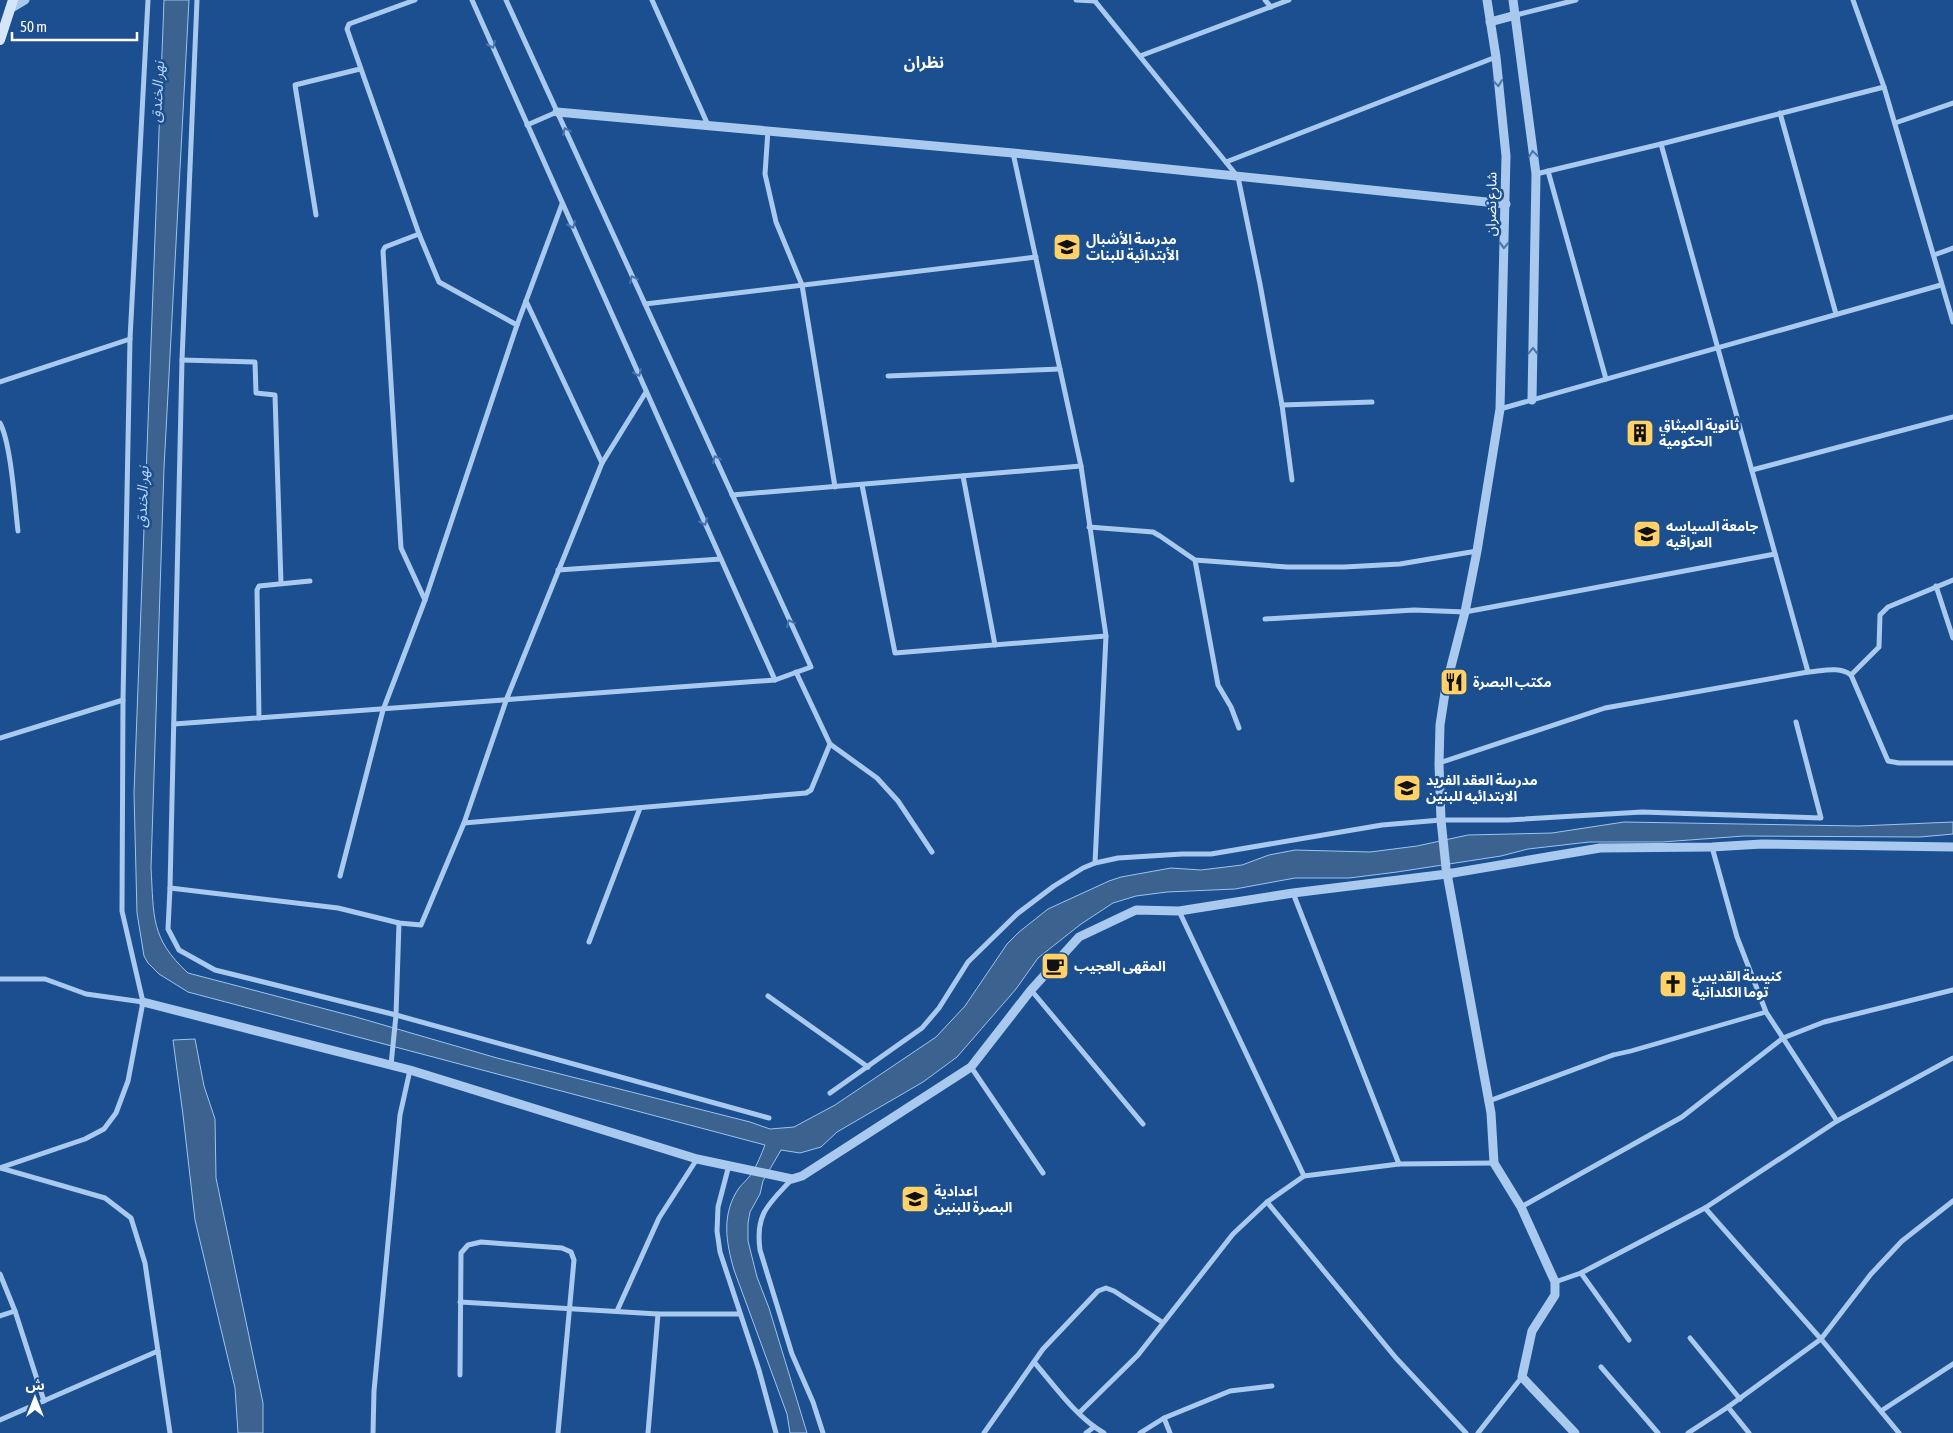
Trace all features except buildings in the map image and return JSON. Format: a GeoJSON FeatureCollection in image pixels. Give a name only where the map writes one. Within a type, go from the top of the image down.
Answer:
{"type":"FeatureCollection","features":[{"type":"Feature","properties":{"kind":"main road"},"geometry":{"type":"LineString","coordinates":[[0,40],[11,4]]}},
{"type":"Feature","properties":{"kind":"street"},"geometry":{"type":"LineString","coordinates":[[11,4],[25,0]]}},
{"type":"Feature","properties":{"kind":"street"},"geometry":{"type":"LineString","coordinates":[[0,1168],[86,1138],[104,1129],[116,1113],[128,1081],[143,1002],[122,911],[123,700],[130,339],[148,0]]}},
{"type":"Feature","properties":{"kind":"street"},"geometry":{"type":"LineString","coordinates":[[197,0],[182,360],[168,929],[179,950],[215,970],[769,1118]]}},
{"type":"Feature","properties":{"kind":"street"},"geometry":{"type":"LineString","coordinates":[[415,0],[349,24],[347,29],[419,234],[441,284],[517,325]]}},
{"type":"Feature","properties":{"kind":"street"},"geometry":{"type":"LineString","coordinates":[[472,0],[775,680]]}},
{"type":"Feature","properties":{"kind":"street"},"geometry":{"type":"LineString","coordinates":[[174,724],[383,710],[507,698],[775,680],[810,667],[506,0]]}},
{"type":"Feature","properties":{"kind":"street"},"geometry":{"type":"LineString","coordinates":[[652,0],[708,125]]}},
{"type":"Feature","properties":{"kind":"street"},"geometry":{"type":"LineString","coordinates":[[1076,0],[1095,1],[1238,177],[1282,405],[1292,480]]}},
{"type":"Feature","properties":{"kind":"street"},"geometry":{"type":"LineString","coordinates":[[1265,0],[1271,7]]}},
{"type":"Feature","properties":{"kind":"street"},"geometry":{"type":"LineString","coordinates":[[1140,56],[1289,0]]}},
{"type":"Feature","properties":{"kind":"street","name":"شارع نضران"},"geometry":{"type":"LineString","coordinates":[[1487,0],[1496,57],[1506,156],[1500,409],[1478,551],[1446,686],[1440,725],[1438,764],[1441,823],[1447,871],[1489,1101],[1494,1163]]}},
{"type":"Feature","properties":{"kind":"street"},"geometry":{"type":"LineString","coordinates":[[1513,0],[1536,174],[1532,400]]}},
{"type":"Feature","properties":{"kind":"street"},"geometry":{"type":"LineString","coordinates":[[1490,22],[1576,0]]}},
{"type":"Feature","properties":{"kind":"street"},"geometry":{"type":"LineString","coordinates":[[1853,0],[1884,87],[1953,322]]}},
{"type":"Feature","properties":{"kind":"street"},"geometry":{"type":"LineString","coordinates":[[1226,162],[1496,57]]}},
{"type":"Feature","properties":{"kind":"street"},"geometry":{"type":"LineString","coordinates":[[316,215],[295,85],[360,69]]}},
{"type":"Feature","properties":{"kind":"street"},"geometry":{"type":"LineString","coordinates":[[1536,174],[1884,87]]}},
{"type":"Feature","properties":{"kind":"street"},"geometry":{"type":"LineString","coordinates":[[1895,123],[1953,103]]}},
{"type":"Feature","properties":{"kind":"street"},"geometry":{"type":"LineString","coordinates":[[527,125],[557,112],[1013,153],[1506,204]]}},
{"type":"Feature","properties":{"kind":"street"},"geometry":{"type":"LineString","coordinates":[[1780,113],[1836,314]]}},
{"type":"Feature","properties":{"kind":"street"},"geometry":{"type":"LineString","coordinates":[[768,130],[765,174],[776,222],[802,285],[835,487]]}},
{"type":"Feature","properties":{"kind":"street"},"geometry":{"type":"LineString","coordinates":[[1661,144],[1808,672]]}},
{"type":"Feature","properties":{"kind":"street"},"geometry":{"type":"LineString","coordinates":[[1013,153],[1081,466],[1106,636],[1095,863]]}},
{"type":"Feature","properties":{"kind":"street"},"geometry":{"type":"LineString","coordinates":[[1548,171],[1606,379]]}},
{"type":"Feature","properties":{"kind":"street"},"geometry":{"type":"LineString","coordinates":[[340,876],[383,710],[425,600],[517,325],[562,204]]}},
{"type":"Feature","properties":{"kind":"street"},"geometry":{"type":"LineString","coordinates":[[419,234],[385,247],[383,251],[401,548],[425,600]]}},
{"type":"Feature","properties":{"kind":"street"},"geometry":{"type":"LineString","coordinates":[[1934,255],[1953,248]]}},
{"type":"Feature","properties":{"kind":"street"},"geometry":{"type":"LineString","coordinates":[[645,304],[1036,257]]}},
{"type":"Feature","properties":{"kind":"street"},"geometry":{"type":"LineString","coordinates":[[1500,409],[1941,285]]}},
{"type":"Feature","properties":{"kind":"street"},"geometry":{"type":"LineString","coordinates":[[526,301],[602,463]]}},
{"type":"Feature","properties":{"kind":"street"},"geometry":{"type":"LineString","coordinates":[[0,382],[130,339]]}},
{"type":"Feature","properties":{"kind":"street"},"geometry":{"type":"LineString","coordinates":[[182,360],[255,362],[256,393],[275,395],[281,583]]}},
{"type":"Feature","properties":{"kind":"street"},"geometry":{"type":"LineString","coordinates":[[888,376],[1060,369]]}},
{"type":"Feature","properties":{"kind":"street"},"geometry":{"type":"LineString","coordinates":[[170,888],[338,908],[420,925],[464,823],[507,698],[602,463],[646,392]]}},
{"type":"Feature","properties":{"kind":"street"},"geometry":{"type":"LineString","coordinates":[[1282,405],[1372,402]]}},
{"type":"Feature","properties":{"kind":"street"},"geometry":{"type":"LineString","coordinates":[[1752,470],[1953,417]]}},
{"type":"Feature","properties":{"kind":"street"},"geometry":{"type":"LineString","coordinates":[[0,424],[4,430],[18,531]]}},
{"type":"Feature","properties":{"kind":"street"},"geometry":{"type":"LineString","coordinates":[[732,495],[1081,466]]}},
{"type":"Feature","properties":{"kind":"street"},"geometry":{"type":"LineString","coordinates":[[963,476],[996,645]]}},
{"type":"Feature","properties":{"kind":"street"},"geometry":{"type":"LineString","coordinates":[[862,485],[895,653],[1106,636]]}},
{"type":"Feature","properties":{"kind":"street"},"geometry":{"type":"LineString","coordinates":[[1089,527],[1152,532],[1195,560],[1287,567],[1344,567],[1400,564],[1478,551]]}},
{"type":"Feature","properties":{"kind":"street"},"geometry":{"type":"LineString","coordinates":[[1265,618],[1414,610],[1465,612],[1775,554]]}},
{"type":"Feature","properties":{"kind":"street"},"geometry":{"type":"LineString","coordinates":[[558,570],[721,559]]}},
{"type":"Feature","properties":{"kind":"street"},"geometry":{"type":"LineString","coordinates":[[1195,560],[1218,685],[1231,707],[1239,728]]}},
{"type":"Feature","properties":{"kind":"street"},"geometry":{"type":"LineString","coordinates":[[1851,675],[1879,647],[1880,615],[1888,607],[1953,580]]}},
{"type":"Feature","properties":{"kind":"street"},"geometry":{"type":"LineString","coordinates":[[259,718],[257,590],[259,586],[310,581]]}},
{"type":"Feature","properties":{"kind":"street"},"geometry":{"type":"LineString","coordinates":[[1936,586],[1953,638]]}},
{"type":"Feature","properties":{"kind":"street"},"geometry":{"type":"LineString","coordinates":[[1438,764],[1606,708],[1808,672],[1836,670],[1845,671],[1851,675],[1888,761],[1953,764]]}},
{"type":"Feature","properties":{"kind":"street"},"geometry":{"type":"LineString","coordinates":[[796,672],[830,744],[877,778],[898,801],[932,852]]}},
{"type":"Feature","properties":{"kind":"street"},"geometry":{"type":"LineString","coordinates":[[0,738],[123,700]]}},
{"type":"Feature","properties":{"kind":"street"},"geometry":{"type":"LineString","coordinates":[[830,1093],[922,1028],[939,1008],[968,962],[1017,914],[1054,886],[1083,868],[1095,863],[1118,858],[1211,854],[1382,825],[1642,812],[1821,818],[1796,722]]}},
{"type":"Feature","properties":{"kind":"street"},"geometry":{"type":"LineString","coordinates":[[464,823],[806,793],[811,790],[830,744]]}},
{"type":"Feature","properties":{"kind":"street"},"geometry":{"type":"LineString","coordinates":[[589,942],[640,808]]}},
{"type":"Feature","properties":{"kind":"street"},"geometry":{"type":"LineString","coordinates":[[0,979],[45,978],[86,994],[143,1002],[392,1061],[410,1070],[697,1158],[792,1179],[802,1176],[971,1067],[1031,990],[1079,937],[1136,910],[1179,911],[1600,848],[1712,847],[1762,844],[1953,847]]}},
{"type":"Feature","properties":{"kind":"street"},"geometry":{"type":"LineString","coordinates":[[1712,847],[1737,938],[1766,1012],[1837,1121]]}},
{"type":"Feature","properties":{"kind":"street"},"geometry":{"type":"LineString","coordinates":[[1294,893],[1399,1164]]}},
{"type":"Feature","properties":{"kind":"street"},"geometry":{"type":"LineString","coordinates":[[1179,911],[1304,1176]]}},
{"type":"Feature","properties":{"kind":"street"},"geometry":{"type":"LineString","coordinates":[[392,1061],[396,1018],[399,922]]}},
{"type":"Feature","properties":{"kind":"street"},"geometry":{"type":"LineString","coordinates":[[1031,990],[1143,1124]]}},
{"type":"Feature","properties":{"kind":"street"},"geometry":{"type":"LineString","coordinates":[[1521,1207],[1682,1117],[1783,1038],[1824,1022],[1953,990]]}},
{"type":"Feature","properties":{"kind":"street"},"geometry":{"type":"LineString","coordinates":[[768,996],[868,1067]]}},
{"type":"Feature","properties":{"kind":"street"},"geometry":{"type":"LineString","coordinates":[[1489,1101],[1613,1054],[1631,1051],[1766,1012]]}},
{"type":"Feature","properties":{"kind":"street"},"geometry":{"type":"LineString","coordinates":[[1555,1282],[1581,1273],[1705,1208],[1837,1121],[1953,1058]]}},
{"type":"Feature","properties":{"kind":"street"},"geometry":{"type":"LineString","coordinates":[[971,1067],[1043,1173]]}},
{"type":"Feature","properties":{"kind":"street"},"geometry":{"type":"LineString","coordinates":[[373,1433],[374,1391],[400,1115],[410,1070]]}},
{"type":"Feature","properties":{"kind":"street"},"geometry":{"type":"LineString","coordinates":[[618,1311],[659,1218],[697,1158]]}},
{"type":"Feature","properties":{"kind":"street"},"geometry":{"type":"LineString","coordinates":[[1079,1413],[1138,1356],[1162,1322],[1233,1234],[1267,1202],[1304,1176],[1399,1164],[1494,1163],[1521,1207],[1555,1282],[1554,1295],[1532,1331],[1522,1377],[1478,1433]]}},
{"type":"Feature","properties":{"kind":"street"},"geometry":{"type":"LineString","coordinates":[[729,1166],[718,1207],[717,1231],[720,1252],[764,1385],[776,1433]]}},
{"type":"Feature","properties":{"kind":"street"},"geometry":{"type":"LineString","coordinates":[[0,1168],[105,1198],[131,1218],[145,1263],[170,1433]]}},
{"type":"Feature","properties":{"kind":"street"},"geometry":{"type":"LineString","coordinates":[[792,1179],[765,1208],[759,1227],[760,1250],[792,1354],[824,1432]]}},
{"type":"Feature","properties":{"kind":"street"},"geometry":{"type":"LineString","coordinates":[[1688,1433],[1740,1399],[1821,1339],[1871,1274],[1902,1241],[1953,1201]]}},
{"type":"Feature","properties":{"kind":"street"},"geometry":{"type":"LineString","coordinates":[[1267,1202],[1396,1358],[1466,1433]]}},
{"type":"Feature","properties":{"kind":"street"},"geometry":{"type":"LineString","coordinates":[[1705,1208],[1821,1339],[1899,1433]]}},
{"type":"Feature","properties":{"kind":"street"},"geometry":{"type":"LineString","coordinates":[[460,1375],[461,1252],[468,1245],[480,1242],[562,1248],[571,1252],[574,1260],[558,1433]]}},
{"type":"Feature","properties":{"kind":"street"},"geometry":{"type":"LineString","coordinates":[[1581,1273],[1629,1340]]}},
{"type":"Feature","properties":{"kind":"street"},"geometry":{"type":"LineString","coordinates":[[0,1274],[15,1311],[44,1401]]}},
{"type":"Feature","properties":{"kind":"street"},"geometry":{"type":"LineString","coordinates":[[984,1433],[1043,1348],[1098,1291],[1106,1288],[1162,1322]]}},
{"type":"Feature","properties":{"kind":"street"},"geometry":{"type":"LineString","coordinates":[[460,1302],[658,1314],[740,1314]]}},
{"type":"Feature","properties":{"kind":"street"},"geometry":{"type":"LineString","coordinates":[[0,1316],[15,1311]]}},
{"type":"Feature","properties":{"kind":"street"},"geometry":{"type":"LineString","coordinates":[[648,1433],[658,1314]]}},
{"type":"Feature","properties":{"kind":"street"},"geometry":{"type":"LineString","coordinates":[[1690,1338],[1740,1399]]}},
{"type":"Feature","properties":{"kind":"street"},"geometry":{"type":"LineString","coordinates":[[0,1420],[158,1351]]}},
{"type":"Feature","properties":{"kind":"street"},"geometry":{"type":"LineString","coordinates":[[1034,1362],[1079,1413],[1094,1427],[1104,1433]]}},
{"type":"Feature","properties":{"kind":"street"},"geometry":{"type":"LineString","coordinates":[[1881,1411],[1953,1364]]}},
{"type":"Feature","properties":{"kind":"street"},"geometry":{"type":"LineString","coordinates":[[1601,1367],[1658,1433]]}},
{"type":"Feature","properties":{"kind":"street"},"geometry":{"type":"LineString","coordinates":[[1522,1377],[1575,1433]]}},
{"type":"Feature","properties":{"kind":"street"},"geometry":{"type":"LineString","coordinates":[[1140,1433],[1164,1418],[1230,1391],[1272,1386]]}},
{"type":"Feature","properties":{"kind":"street"},"geometry":{"type":"LineString","coordinates":[[1728,1407],[1749,1433]]}},
{"type":"Feature","properties":{"kind":"street"},"geometry":{"type":"LineString","coordinates":[[1164,1418],[1170,1433]]}},
{"type":"Feature","properties":{"kind":"street"},"geometry":{"type":"LineString","coordinates":[[1086,1433],[1094,1427]]}},
{"type":"Feature","properties":{"kind":"water"},"geometry":{"type":"Polygon","coordinates":[[[164,0],[189,0],[164,468],[151,868],[154,913],[160,937],[167,949],[188,973],[356,1017],[497,1058],[750,1122],[770,1129],[794,1127],[835,1105],[936,1037],[965,1006],[1007,944],[1019,932],[1048,909],[1121,877],[1171,868],[1201,870],[1242,865],[1269,855],[1295,850],[1370,852],[1417,846],[1468,835],[1552,833],[1624,822],[1859,826],[1953,822],[1953,834],[1920,837],[1744,836],[1662,842],[1589,842],[1528,849],[1501,856],[1397,872],[1349,878],[1295,878],[1235,889],[1167,892],[1136,896],[1113,903],[1081,924],[1038,958],[1016,989],[957,1057],[923,1082],[837,1132],[821,1147],[800,1153],[781,1150],[763,1181],[760,1194],[750,1212],[748,1241],[757,1277],[769,1308],[807,1433],[790,1433],[787,1414],[734,1270],[727,1239],[727,1218],[733,1198],[752,1173],[765,1145],[188,992],[159,974],[144,956],[137,913],[134,793],[164,0]]]}},
{"type":"Feature","properties":{"kind":"water"},"geometry":{"type":"Polygon","coordinates":[[[195,1039],[204,1086],[215,1119],[216,1178],[263,1403],[263,1433],[238,1433],[235,1388],[195,1220],[173,1040],[195,1039]]]}},
{"type":"Feature","properties":{"kind":"place","name":"مدرسة الأشبال الأبتدائية للبنات"},"geometry":{"type":"Point","coordinates":[1067,247]}},
{"type":"Feature","properties":{"kind":"place","name":"ثانوية الميثاق الحكومية"},"geometry":{"type":"Point","coordinates":[1640,433]}},
{"type":"Feature","properties":{"kind":"place","name":"جامعة السياسه العراقيه"},"geometry":{"type":"Point","coordinates":[1647,534]}},
{"type":"Feature","properties":{"kind":"place","name":"مكتب البصرة"},"geometry":{"type":"Point","coordinates":[1454,682]}},
{"type":"Feature","properties":{"kind":"place","name":"مدرسة العقد الفريد الابتدائيه للبنين"},"geometry":{"type":"Point","coordinates":[1407,788]}},
{"type":"Feature","properties":{"kind":"place","name":"المقهى العجيب"},"geometry":{"type":"Point","coordinates":[1055,966]}},
{"type":"Feature","properties":{"kind":"place","name":"كنيسة القديس توما الكلدانية"},"geometry":{"type":"Point","coordinates":[1673,984]}},
{"type":"Feature","properties":{"kind":"place","name":"اعدادية البصرة للبنين"},"geometry":{"type":"Point","coordinates":[915,1199]}},
{"type":"Feature","properties":{"kind":"district","name":"نظران"},"geometry":{"type":"Point","coordinates":[924,62]}},
{"type":"Feature","properties":{"kind":"water label","name":"نهر الخندق"},"geometry":{"type":"Point","coordinates":[157,92]}},
{"type":"Feature","properties":{"kind":"water label","name":"نهر الخندق"},"geometry":{"type":"Point","coordinates":[142,497]}}]}
